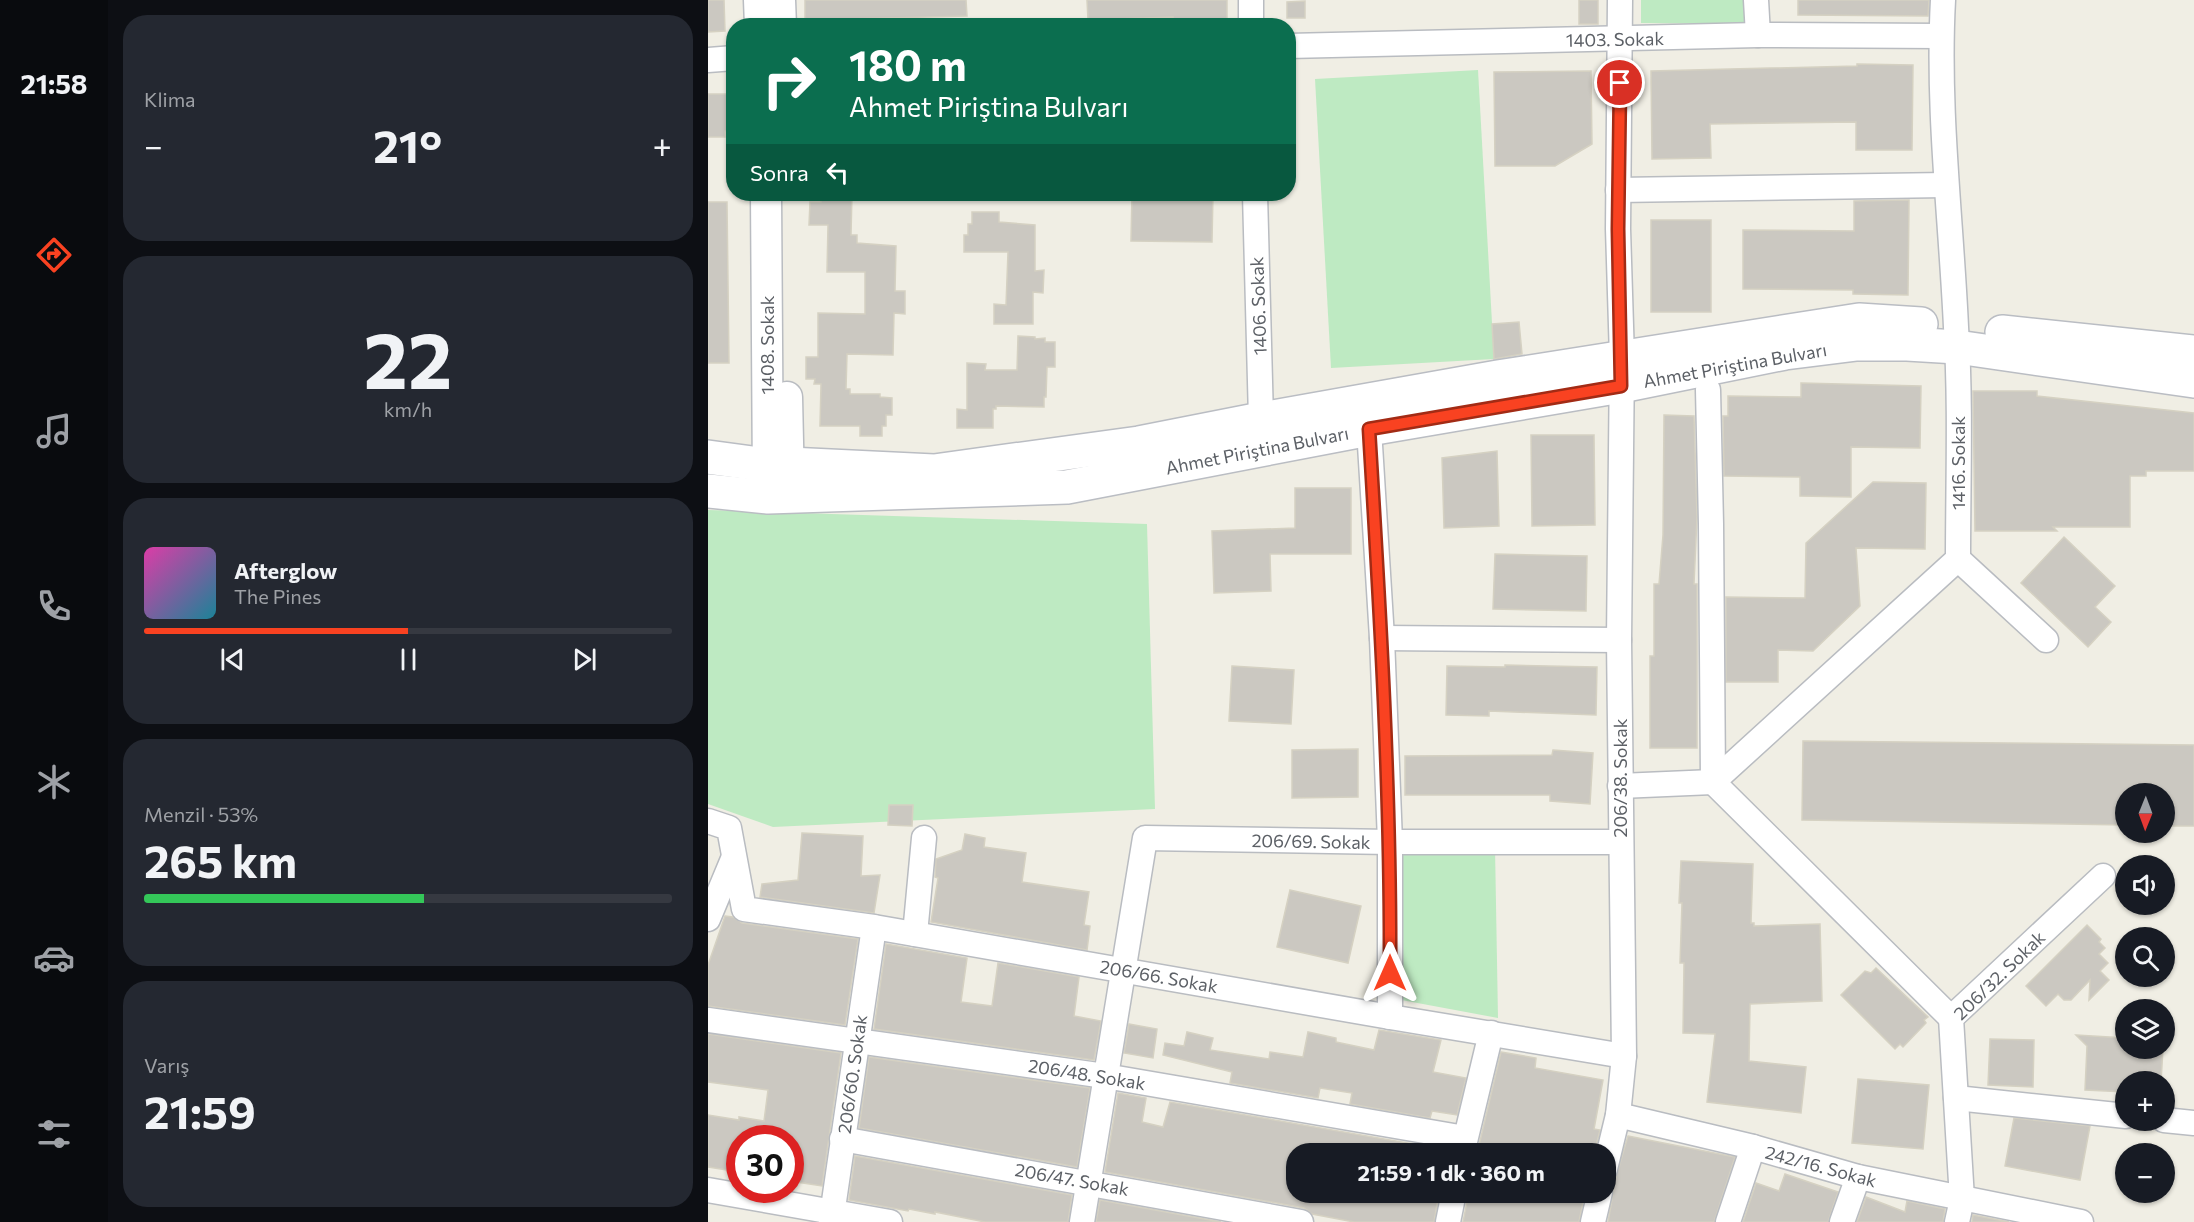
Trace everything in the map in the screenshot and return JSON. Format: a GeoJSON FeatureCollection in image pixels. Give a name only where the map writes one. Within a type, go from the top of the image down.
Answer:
{"type":"FeatureCollection","features":[{"type":"Feature","properties":{"kind":"main road","name":"Ahmet Piriştina Bulvarı"},"geometry":{"type":"LineString","coordinates":[[708,491],[779,497],[1067,487],[1369,429],[1859,320],[2194,381]]}},
{"type":"Feature","properties":{"kind":"main road","name":"Ahmet Piriştina Bulvarı"},"geometry":{"type":"LineString","coordinates":[[1957,337],[2194,352]]}},
{"type":"Feature","properties":{"kind":"main road","name":"Ahmet Piriştina Bulvarı"},"geometry":{"type":"LineString","coordinates":[[708,457],[778,465],[934,471],[1139,443],[1498,377],[1621,372]]}},
{"type":"Feature","properties":{"kind":"street"},"geometry":{"type":"LineString","coordinates":[[759,0],[760,18]]}},
{"type":"Feature","properties":{"kind":"street"},"geometry":{"type":"LineString","coordinates":[[780,0],[781,18]]}},
{"type":"Feature","properties":{"kind":"street"},"geometry":{"type":"LineString","coordinates":[[1251,0],[1251,18]]}},
{"type":"Feature","properties":{"kind":"street","name":"206/38. Sokak"},"geometry":{"type":"LineString","coordinates":[[1611,1143],[1618,1115],[1623,1056],[1619,640],[1620,0]]}},
{"type":"Feature","properties":{"kind":"street"},"geometry":{"type":"LineString","coordinates":[[1756,0],[1758,35]]}},
{"type":"Feature","properties":{"kind":"street","name":"1416. Sokak"},"geometry":{"type":"LineString","coordinates":[[1943,0],[1941,36],[1946,185],[1957,337],[1958,560]]}},
{"type":"Feature","properties":{"kind":"street","name":"1403. Sokak"},"geometry":{"type":"LineString","coordinates":[[1296,46],[1758,35],[1941,36]]}},
{"type":"Feature","properties":{"kind":"street"},"geometry":{"type":"LineString","coordinates":[[708,60],[726,59]]}},
{"type":"Feature","properties":{"kind":"street"},"geometry":{"type":"LineString","coordinates":[[1618,190],[1946,185]]}},
{"type":"Feature","properties":{"kind":"street","name":"1408. Sokak"},"geometry":{"type":"LineString","coordinates":[[766,201],[779,497]]}},
{"type":"Feature","properties":{"kind":"street","name":"1408. Sokak"},"geometry":{"type":"LineString","coordinates":[[778,465],[783,201]]}},
{"type":"Feature","properties":{"kind":"street","name":"1406. Sokak"},"geometry":{"type":"LineString","coordinates":[[1255,201],[1261,419]]}},
{"type":"Feature","properties":{"kind":"street"},"geometry":{"type":"LineString","coordinates":[[1707,390],[1711,524],[1713,782],[1951,1018]]}},
{"type":"Feature","properties":{"kind":"street"},"geometry":{"type":"LineString","coordinates":[[1369,429],[1382,638],[1390,842],[1390,1017]]}},
{"type":"Feature","properties":{"kind":"street"},"geometry":{"type":"LineString","coordinates":[[1620,786],[1713,782],[1958,560],[2046,640]]}},
{"type":"Feature","properties":{"kind":"street"},"geometry":{"type":"LineString","coordinates":[[1382,638],[1619,640]]}},
{"type":"Feature","properties":{"kind":"street"},"geometry":{"type":"LineString","coordinates":[[708,820],[729,828],[733,859],[708,919]]}},
{"type":"Feature","properties":{"kind":"street"},"geometry":{"type":"LineString","coordinates":[[915,934],[924,838]]}},
{"type":"Feature","properties":{"kind":"street","name":"206/69. Sokak"},"geometry":{"type":"LineString","coordinates":[[1124,970],[1145,838],[1620,843]]}},
{"type":"Feature","properties":{"kind":"street","name":"206/66. Sokak"},"geometry":{"type":"LineString","coordinates":[[733,859],[744,909],[874,927],[1623,1056]]}},
{"type":"Feature","properties":{"kind":"street","name":"206/32. Sokak"},"geometry":{"type":"LineString","coordinates":[[1957,1222],[1962,1199],[1951,1018],[2103,876]]}},
{"type":"Feature","properties":{"kind":"street","name":"206/60. Sokak"},"geometry":{"type":"LineString","coordinates":[[831,1217],[874,927]]}},
{"type":"Feature","properties":{"kind":"street"},"geometry":{"type":"LineString","coordinates":[[1082,1222],[1124,970]]}},
{"type":"Feature","properties":{"kind":"street","name":"206/48. Sokak"},"geometry":{"type":"LineString","coordinates":[[708,1020],[1105,1076],[1449,1143]]}},
{"type":"Feature","properties":{"kind":"street"},"geometry":{"type":"LineString","coordinates":[[1465,1143],[1491,1033]]}},
{"type":"Feature","properties":{"kind":"street"},"geometry":{"type":"LineString","coordinates":[[1956,1098],[2115,1115]]}},
{"type":"Feature","properties":{"kind":"street","name":"242/16. Sokak"},"geometry":{"type":"LineString","coordinates":[[1618,1115],[1753,1148],[1858,1177],[1962,1199],[2024,1217],[2080,1222]]}},
{"type":"Feature","properties":{"kind":"street"},"geometry":{"type":"LineString","coordinates":[[2175,1121],[2194,1123]]}},
{"type":"Feature","properties":{"kind":"street","name":"206/47. Sokak"},"geometry":{"type":"LineString","coordinates":[[842,1139],[1301,1222]]}},
{"type":"Feature","properties":{"kind":"street"},"geometry":{"type":"LineString","coordinates":[[1728,1222],[1753,1148]]}},
{"type":"Feature","properties":{"kind":"street"},"geometry":{"type":"LineString","coordinates":[[1842,1222],[1858,1177]]}},
{"type":"Feature","properties":{"kind":"street"},"geometry":{"type":"LineString","coordinates":[[708,1190],[831,1217],[890,1222]]}},
{"type":"Feature","properties":{"kind":"street"},"geometry":{"type":"LineString","coordinates":[[1448,1222],[1452,1203]]}},
{"type":"Feature","properties":{"kind":"street"},"geometry":{"type":"LineString","coordinates":[[1593,1222],[1597,1203]]}},
{"type":"Feature","properties":{"kind":"green space"},"geometry":{"type":"Polygon","coordinates":[[[1641,0],[1746,0],[1746,24],[1641,23],[1641,0]]]}},
{"type":"Feature","properties":{"kind":"green space"},"geometry":{"type":"Polygon","coordinates":[[[1478,70],[1494,359],[1331,368],[1315,79],[1478,70]]]}},
{"type":"Feature","properties":{"kind":"green space"},"geometry":{"type":"Polygon","coordinates":[[[708,510],[1147,524],[1155,809],[773,827],[708,804],[708,510]]]}},
{"type":"Feature","properties":{"kind":"green space"},"geometry":{"type":"Polygon","coordinates":[[[1495,847],[1498,1018],[1396,999],[1397,851],[1495,847]]]}},
{"type":"Feature","properties":{"kind":"building"},"geometry":{"type":"Polygon","coordinates":[[[708,0],[724,0],[725,31],[708,32],[708,0]]]}},
{"type":"Feature","properties":{"kind":"building"},"geometry":{"type":"Polygon","coordinates":[[[805,0],[966,0],[967,16],[886,18],[805,18],[805,0]]]}},
{"type":"Feature","properties":{"kind":"building"},"geometry":{"type":"Polygon","coordinates":[[[1087,0],[1227,0],[1227,18],[1088,18],[1087,0]]]}},
{"type":"Feature","properties":{"kind":"building"},"geometry":{"type":"Polygon","coordinates":[[[1579,0],[1598,0],[1598,24],[1579,24],[1579,0]]]}},
{"type":"Feature","properties":{"kind":"building"},"geometry":{"type":"Polygon","coordinates":[[[1798,0],[1929,0],[1928,16],[1798,15],[1798,0]]]}},
{"type":"Feature","properties":{"kind":"building"},"geometry":{"type":"Polygon","coordinates":[[[1305,1],[1305,18],[1287,18],[1287,2],[1305,1]]]}},
{"type":"Feature","properties":{"kind":"building"},"geometry":{"type":"Polygon","coordinates":[[[1857,64],[1913,65],[1912,150],[1856,150],[1856,122],[1710,124],[1711,158],[1652,159],[1651,71],[1857,66],[1857,64]]]}},
{"type":"Feature","properties":{"kind":"building"},"geometry":{"type":"Polygon","coordinates":[[[1591,71],[1592,144],[1555,166],[1495,166],[1494,72],[1591,71]]]}},
{"type":"Feature","properties":{"kind":"building"},"geometry":{"type":"Polygon","coordinates":[[[708,94],[726,94],[725,137],[708,137],[708,94]]]}},
{"type":"Feature","properties":{"kind":"building"},"geometry":{"type":"Polygon","coordinates":[[[1909,200],[1908,295],[1853,294],[1853,290],[1743,289],[1743,230],[1854,231],[1854,201],[1909,200]]]}},
{"type":"Feature","properties":{"kind":"building"},"geometry":{"type":"Polygon","coordinates":[[[852,201],[851,235],[857,235],[857,243],[896,246],[895,291],[905,291],[905,314],[894,313],[893,355],[847,354],[846,389],[850,389],[850,394],[880,394],[880,397],[892,398],[892,415],[886,415],[886,426],[882,426],[882,436],[860,436],[860,426],[820,426],[821,384],[814,384],[815,379],[806,379],[806,357],[818,357],[818,313],[865,314],[865,272],[827,272],[828,225],[809,225],[810,202],[852,201]]]}},
{"type":"Feature","properties":{"kind":"building"},"geometry":{"type":"Polygon","coordinates":[[[1132,201],[1213,201],[1212,242],[1131,241],[1132,201]]]}},
{"type":"Feature","properties":{"kind":"building"},"geometry":{"type":"Polygon","coordinates":[[[708,202],[727,202],[729,363],[708,363],[708,202]]]}},
{"type":"Feature","properties":{"kind":"building"},"geometry":{"type":"Polygon","coordinates":[[[972,212],[999,212],[999,222],[1035,225],[1035,271],[1044,270],[1043,293],[1033,292],[1033,324],[994,324],[994,304],[1006,305],[1008,252],[964,252],[964,235],[968,235],[968,224],[972,224],[972,212]]]}},
{"type":"Feature","properties":{"kind":"building"},"geometry":{"type":"Polygon","coordinates":[[[1651,220],[1711,220],[1711,312],[1651,312],[1651,220]]]}},
{"type":"Feature","properties":{"kind":"building"},"geometry":{"type":"Polygon","coordinates":[[[1519,322],[1522,354],[1494,359],[1492,324],[1519,322]]]}},
{"type":"Feature","properties":{"kind":"building"},"geometry":{"type":"Polygon","coordinates":[[[1018,336],[1045,338],[1045,342],[1055,342],[1055,367],[1047,367],[1044,407],[996,406],[996,409],[993,409],[993,428],[957,428],[957,409],[967,410],[967,363],[986,364],[985,370],[1017,370],[1018,336]]]}},
{"type":"Feature","properties":{"kind":"building"},"geometry":{"type":"Polygon","coordinates":[[[1801,383],[1921,386],[1920,448],[1851,447],[1851,497],[1800,496],[1800,477],[1724,476],[1723,416],[1728,416],[1728,396],[1801,397],[1801,383]]]}},
{"type":"Feature","properties":{"kind":"building"},"geometry":{"type":"Polygon","coordinates":[[[1973,391],[2037,391],[2037,396],[2194,413],[2194,471],[2146,471],[2146,476],[2130,476],[2130,527],[2053,527],[2057,531],[1975,531],[1973,391]]]}},
{"type":"Feature","properties":{"kind":"building"},"geometry":{"type":"Polygon","coordinates":[[[1664,415],[1694,416],[1697,517],[1694,584],[1697,584],[1697,748],[1650,748],[1650,656],[1654,656],[1654,584],[1659,584],[1663,535],[1664,415]]]}},
{"type":"Feature","properties":{"kind":"building"},"geometry":{"type":"Polygon","coordinates":[[[1531,435],[1594,435],[1595,525],[1532,526],[1531,435]]]}},
{"type":"Feature","properties":{"kind":"building"},"geometry":{"type":"Polygon","coordinates":[[[1497,451],[1499,526],[1444,528],[1442,458],[1497,451]]]}},
{"type":"Feature","properties":{"kind":"building"},"geometry":{"type":"Polygon","coordinates":[[[1873,482],[1926,483],[1925,549],[1856,548],[1860,606],[1813,651],[1778,650],[1778,682],[1726,682],[1726,597],[1805,598],[1806,543],[1873,482]]]}},
{"type":"Feature","properties":{"kind":"building"},"geometry":{"type":"Polygon","coordinates":[[[1295,488],[1351,488],[1351,554],[1270,554],[1271,591],[1214,593],[1212,531],[1295,528],[1295,488]]]}},
{"type":"Feature","properties":{"kind":"building"},"geometry":{"type":"Polygon","coordinates":[[[2064,537],[2115,586],[2095,607],[2111,622],[2088,647],[2021,583],[2064,537]]]}},
{"type":"Feature","properties":{"kind":"building"},"geometry":{"type":"Polygon","coordinates":[[[1495,554],[1587,556],[1586,611],[1493,609],[1495,554]]]}},
{"type":"Feature","properties":{"kind":"building"},"geometry":{"type":"Polygon","coordinates":[[[1505,665],[1597,667],[1596,715],[1489,711],[1489,716],[1446,715],[1447,666],[1505,667],[1505,665]]]}},
{"type":"Feature","properties":{"kind":"building"},"geometry":{"type":"Polygon","coordinates":[[[1232,666],[1294,670],[1291,724],[1229,721],[1232,666]]]}},
{"type":"Feature","properties":{"kind":"building"},"geometry":{"type":"Polygon","coordinates":[[[1803,741],[2194,745],[2194,826],[2175,826],[2175,783],[2115,783],[2115,825],[1802,820],[1803,741]]]}},
{"type":"Feature","properties":{"kind":"building"},"geometry":{"type":"Polygon","coordinates":[[[1358,749],[1358,797],[1292,798],[1292,750],[1358,749]]]}},
{"type":"Feature","properties":{"kind":"building"},"geometry":{"type":"Polygon","coordinates":[[[1553,750],[1593,753],[1590,804],[1550,801],[1550,795],[1405,795],[1405,756],[1552,755],[1553,750]]]}},
{"type":"Feature","properties":{"kind":"building"},"geometry":{"type":"Polygon","coordinates":[[[889,805],[913,805],[912,826],[888,825],[889,805]]]}},
{"type":"Feature","properties":{"kind":"building"},"geometry":{"type":"Polygon","coordinates":[[[802,833],[863,836],[861,876],[880,875],[874,913],[760,897],[762,884],[798,880],[802,833]]]}},
{"type":"Feature","properties":{"kind":"building"},"geometry":{"type":"Polygon","coordinates":[[[965,834],[985,838],[984,847],[1026,853],[1022,882],[1089,892],[1084,925],[1090,926],[1087,950],[931,922],[938,878],[935,877],[936,859],[962,850],[965,834]]]}},
{"type":"Feature","properties":{"kind":"building"},"geometry":{"type":"Polygon","coordinates":[[[1681,861],[1753,864],[1751,923],[1754,923],[1754,926],[1820,924],[1822,1001],[1750,1004],[1749,1061],[1806,1067],[1801,1113],[1707,1102],[1715,1034],[1683,1033],[1684,963],[1680,963],[1682,903],[1679,903],[1681,861]]]}},
{"type":"Feature","properties":{"kind":"building"},"geometry":{"type":"Polygon","coordinates":[[[1290,890],[1361,906],[1348,963],[1277,947],[1290,890]]]}},
{"type":"Feature","properties":{"kind":"building"},"geometry":{"type":"Polygon","coordinates":[[[725,916],[733,917],[742,923],[858,939],[845,1025],[708,1006],[708,965],[725,916]]]}},
{"type":"Feature","properties":{"kind":"building"},"geometry":{"type":"Polygon","coordinates":[[[2087,925],[2101,939],[2099,942],[2105,948],[2099,954],[2108,963],[2100,971],[2109,980],[2089,1000],[2090,980],[2071,1000],[2064,1000],[2058,994],[2046,1006],[2026,986],[2087,925]]]}},
{"type":"Feature","properties":{"kind":"building"},"geometry":{"type":"Polygon","coordinates":[[[886,944],[967,958],[961,1002],[992,1006],[998,963],[1079,977],[1074,1016],[1101,1021],[1094,1060],[874,1029],[886,944]]]}},
{"type":"Feature","properties":{"kind":"building"},"geometry":{"type":"Polygon","coordinates":[[[1876,968],[1928,1017],[1924,1020],[1926,1023],[1903,1047],[1900,1044],[1895,1049],[1841,995],[1865,971],[1871,973],[1876,968]]]}},
{"type":"Feature","properties":{"kind":"building"},"geometry":{"type":"Polygon","coordinates":[[[1129,1024],[1157,1029],[1153,1058],[1124,1053],[1129,1024]]]}},
{"type":"Feature","properties":{"kind":"building"},"geometry":{"type":"Polygon","coordinates":[[[1379,1030],[1441,1040],[1433,1072],[1466,1078],[1457,1115],[1432,1111],[1430,1118],[1350,1104],[1352,1093],[1320,1088],[1318,1098],[1230,1083],[1232,1072],[1163,1055],[1165,1043],[1184,1046],[1187,1032],[1213,1038],[1210,1050],[1269,1059],[1270,1052],[1303,1057],[1308,1032],[1336,1038],[1336,1042],[1374,1050],[1379,1030]]]}},
{"type":"Feature","properties":{"kind":"building"},"geometry":{"type":"Polygon","coordinates":[[[708,1034],[841,1053],[822,1186],[804,1183],[804,1125],[726,1125],[726,1170],[708,1167],[708,1115],[764,1121],[768,1090],[708,1082],[708,1034]]]}},
{"type":"Feature","properties":{"kind":"building"},"geometry":{"type":"Polygon","coordinates":[[[2076,1035],[2115,1037],[2115,1059],[2162,1059],[2162,1071],[2115,1071],[2115,1091],[2085,1090],[2087,1046],[2076,1035]]]}},
{"type":"Feature","properties":{"kind":"building"},"geometry":{"type":"Polygon","coordinates":[[[1990,1039],[2034,1040],[2033,1087],[1988,1085],[1990,1039]]]}},
{"type":"Feature","properties":{"kind":"building"},"geometry":{"type":"Polygon","coordinates":[[[1501,1052],[1536,1058],[1535,1068],[1603,1080],[1594,1129],[1600,1130],[1597,1143],[1480,1143],[1501,1052]]]}},
{"type":"Feature","properties":{"kind":"building"},"geometry":{"type":"Polygon","coordinates":[[[869,1057],[1090,1088],[1077,1167],[859,1128],[869,1057]]]}},
{"type":"Feature","properties":{"kind":"building"},"geometry":{"type":"Polygon","coordinates":[[[1858,1079],[1929,1085],[1923,1149],[1852,1143],[1858,1079]]]}},
{"type":"Feature","properties":{"kind":"building"},"geometry":{"type":"Polygon","coordinates":[[[1118,1093],[1146,1098],[1142,1122],[1163,1127],[1170,1102],[1408,1143],[1286,1143],[1286,1203],[1437,1203],[1434,1222],[1354,1222],[1312,1214],[1304,1208],[1105,1172],[1118,1093]]]}},
{"type":"Feature","properties":{"kind":"building"},"geometry":{"type":"Polygon","coordinates":[[[2014,1118],[2090,1126],[2080,1180],[2005,1166],[2014,1118]]]}},
{"type":"Feature","properties":{"kind":"building"},"geometry":{"type":"Polygon","coordinates":[[[1628,1136],[1735,1157],[1714,1222],[1608,1222],[1611,1203],[1616,1203],[1616,1177],[1628,1136]]]}},
{"type":"Feature","properties":{"kind":"building"},"geometry":{"type":"Polygon","coordinates":[[[855,1156],[1072,1195],[1068,1222],[985,1222],[935,1212],[935,1214],[909,1209],[908,1211],[849,1200],[855,1156]]]}},
{"type":"Feature","properties":{"kind":"building"},"geometry":{"type":"Polygon","coordinates":[[[1785,1174],[1838,1192],[1828,1222],[1743,1222],[1756,1183],[1779,1191],[1785,1174]]]}},
{"type":"Feature","properties":{"kind":"building"},"geometry":{"type":"Polygon","coordinates":[[[1866,1197],[1905,1212],[1907,1201],[1945,1209],[1943,1222],[1857,1222],[1866,1197]]]}},
{"type":"Feature","properties":{"kind":"building"},"geometry":{"type":"Polygon","coordinates":[[[1100,1200],[1221,1222],[1096,1222],[1100,1200]]]}},
{"type":"Feature","properties":{"kind":"building"},"geometry":{"type":"Polygon","coordinates":[[[1467,1203],[1583,1203],[1579,1222],[1463,1222],[1467,1203]]]}},
{"type":"Feature","properties":{"kind":"building"},"geometry":{"type":"Polygon","coordinates":[[[1973,1215],[2009,1222],[1972,1222],[1973,1215]]]}},
{"type":"Feature","properties":{"kind":"route"},"geometry":{"type":"LineString","coordinates":[[1390,973],[1390,842],[1382,638],[1369,429],[1621,386],[1618,229],[1620,83]]}}]}
